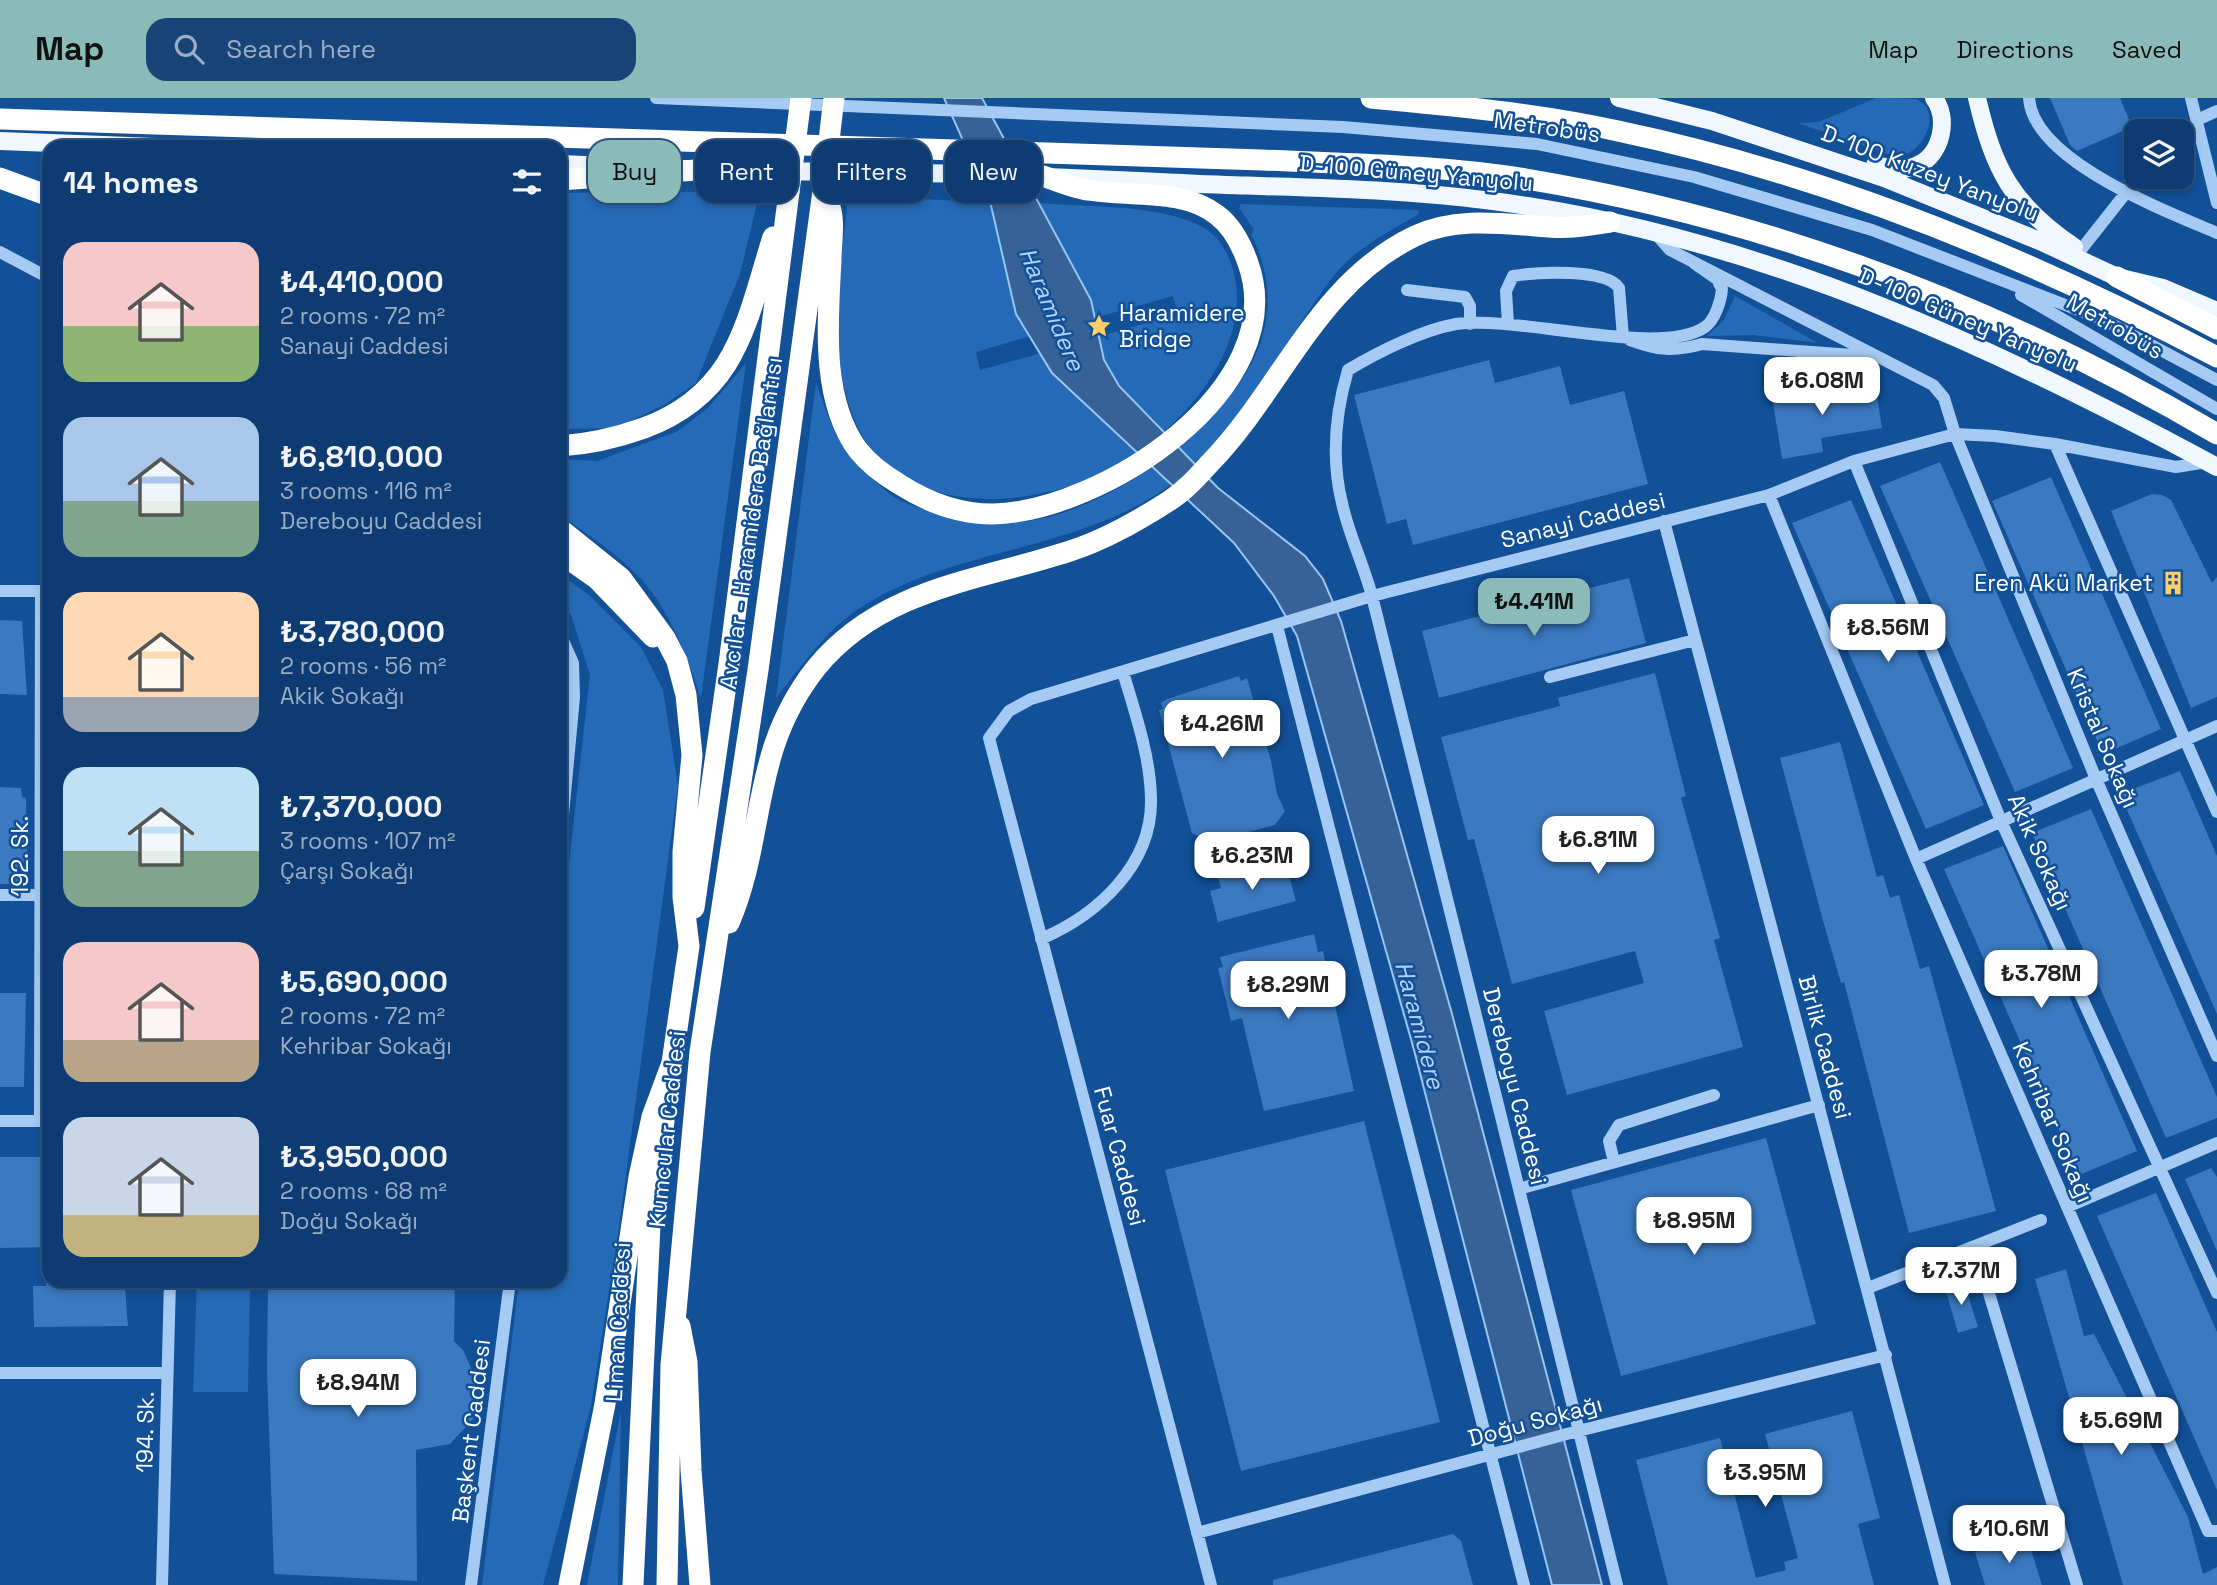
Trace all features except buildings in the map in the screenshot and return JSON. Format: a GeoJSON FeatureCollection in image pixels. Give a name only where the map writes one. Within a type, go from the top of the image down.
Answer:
{"type":"FeatureCollection","features":[{"type":"Feature","properties":{"kind":"highway","name":"Avcılar - Haramidere Bağlantısı"},"geometry":{"type":"LineString","coordinates":[[795,140],[800,98]]}},
{"type":"Feature","properties":{"kind":"highway","name":"Avcılar - Haramidere Bağlantısı"},"geometry":{"type":"LineString","coordinates":[[829,140],[834,98]]}},
{"type":"Feature","properties":{"kind":"highway"},"geometry":{"type":"LineString","coordinates":[[1371,98],[1474,109],[1616,130],[1807,181],[1886,208],[2048,275],[2217,357]]}},
{"type":"Feature","properties":{"kind":"highway"},"geometry":{"type":"LineString","coordinates":[[0,119],[1262,160],[1469,172],[1526,179],[1692,214],[1822,251],[1898,277],[2017,329],[2217,434]]}},
{"type":"Feature","properties":{"kind":"highway"},"geometry":{"type":"LineString","coordinates":[[567,179],[695,170]]}},
{"type":"Feature","properties":{"kind":"highway"},"geometry":{"type":"LineString","coordinates":[[829,203],[832,232],[829,317],[832,373],[836,395],[850,436],[870,462],[911,492],[949,508],[994,514],[1050,505],[1078,495],[1113,479],[1166,445],[1217,395],[1242,353],[1252,320],[1252,274],[1231,229],[1216,214],[1174,199],[1086,190],[1042,176]]}},
{"type":"Feature","properties":{"kind":"highway"},"geometry":{"type":"LineString","coordinates":[[0,178],[42,193]]}},
{"type":"Feature","properties":{"kind":"highway"},"geometry":{"type":"LineString","coordinates":[[567,445],[614,438],[650,425],[691,405],[714,384],[730,360],[741,335],[785,203]]}},
{"type":"Feature","properties":{"kind":"highway","name":"Avcılar - Haramidere Bağlantısı"},"geometry":{"type":"LineString","coordinates":[[689,946],[729,664],[788,203]]}},
{"type":"Feature","properties":{"kind":"highway","name":"Avcılar - Haramidere Bağlantısı"},"geometry":{"type":"LineString","coordinates":[[715,954],[758,670],[821,203]]}},
{"type":"Feature","properties":{"kind":"highway"},"geometry":{"type":"LineString","coordinates":[[715,954],[737,904],[760,790],[782,723],[797,695],[838,645],[869,620],[897,604],[967,578],[1081,547],[1105,537],[1173,499],[1194,482],[1246,424],[1332,298],[1363,268],[1416,235],[1447,225],[1513,222],[1578,227],[1610,222]]}},
{"type":"Feature","properties":{"kind":"highway"},"geometry":{"type":"LineString","coordinates":[[2117,277],[2217,329]]}},
{"type":"Feature","properties":{"kind":"highway"},"geometry":{"type":"LineString","coordinates":[[567,535],[621,578],[645,607],[677,661],[691,730],[683,863],[689,946],[673,1063],[652,1118],[639,1177],[606,1404],[569,1585]]}},
{"type":"Feature","properties":{"kind":"highway"},"geometry":{"type":"LineString","coordinates":[[567,558],[597,579],[677,661]]}},
{"type":"Feature","properties":{"kind":"highway","name":"Kumcular Caddesi"},"geometry":{"type":"LineString","coordinates":[[675,1311],[700,1052],[715,954]]}},
{"type":"Feature","properties":{"kind":"highway","name":"Liman Caddesi"},"geometry":{"type":"LineString","coordinates":[[633,1585],[650,1225],[673,1063]]}},
{"type":"Feature","properties":{"kind":"highway"},"geometry":{"type":"LineString","coordinates":[[667,1585],[668,1438],[675,1311]]}},
{"type":"Feature","properties":{"kind":"highway"},"geometry":{"type":"LineString","coordinates":[[675,1311],[684,1338],[687,1362],[691,1470],[700,1585]]}},
{"type":"Feature","properties":{"kind":"highway"},"geometry":{"type":"LineString","coordinates":[[556,1585],[582,1517]]}},
{"type":"Feature","properties":{"kind":"main road","name":"D-100 Kuzey Yanyolu"},"geometry":{"type":"LineString","coordinates":[[1619,98],[1712,121],[1954,204],[2117,277],[2164,288],[2217,311]]}},
{"type":"Feature","properties":{"kind":"main road"},"geometry":{"type":"LineString","coordinates":[[1791,147],[1895,170],[1917,166],[1934,151],[1939,139],[1942,112],[1934,98]]}},
{"type":"Feature","properties":{"kind":"main road"},"geometry":{"type":"LineString","coordinates":[[1979,101],[2003,179],[2047,229],[2117,277]]}},
{"type":"Feature","properties":{"kind":"main road"},"geometry":{"type":"LineString","coordinates":[[0,141],[42,143]]}},
{"type":"Feature","properties":{"kind":"main road","name":"D-100 Güney Yanyolu"},"geometry":{"type":"LineString","coordinates":[[567,164],[695,170]]}},
{"type":"Feature","properties":{"kind":"main road","name":"D-100 Güney Yanyolu"},"geometry":{"type":"LineString","coordinates":[[798,172],[945,174]]}},
{"type":"Feature","properties":{"kind":"main road","name":"D-100 Güney Yanyolu"},"geometry":{"type":"LineString","coordinates":[[1042,176],[1466,198],[1610,222],[1656,233],[1793,273],[1898,314],[2020,365],[2212,464]]}},
{"type":"Feature","properties":{"kind":"street","name":"Metrobüs"},"geometry":{"type":"LineString","coordinates":[[656,98],[1343,127],[1537,144],[1624,160],[1756,193],[1872,230],[2104,320],[2217,380]]}},
{"type":"Feature","properties":{"kind":"street"},"geometry":{"type":"LineString","coordinates":[[2029,98],[2038,126],[2053,144],[2125,194],[2217,233]]}},
{"type":"Feature","properties":{"kind":"street"},"geometry":{"type":"LineString","coordinates":[[2191,98],[2217,203]]}},
{"type":"Feature","properties":{"kind":"street"},"geometry":{"type":"LineString","coordinates":[[2197,120],[2217,111]]}},
{"type":"Feature","properties":{"kind":"street"},"geometry":{"type":"LineString","coordinates":[[2080,251],[2125,194]]}},
{"type":"Feature","properties":{"kind":"street"},"geometry":{"type":"LineString","coordinates":[[1407,290],[1465,297],[1470,306],[1470,324],[1508,324],[1623,337],[1676,338],[1707,326],[1716,311],[1722,289],[1717,279],[1670,250],[1656,233]]}},
{"type":"Feature","properties":{"kind":"street"},"geometry":{"type":"LineString","coordinates":[[0,252],[42,274]]}},
{"type":"Feature","properties":{"kind":"street","name":"Kristal Sokağı"},"geometry":{"type":"LineString","coordinates":[[1694,263],[1933,385],[1944,397],[1955,435],[2096,779],[2217,1056]]}},
{"type":"Feature","properties":{"kind":"street"},"geometry":{"type":"LineString","coordinates":[[1508,324],[1506,291],[1513,276],[1587,275],[1609,278],[1619,288],[1623,337]]}},
{"type":"Feature","properties":{"kind":"street","name":"Metrobüs"},"geometry":{"type":"LineString","coordinates":[[1994,278],[2217,409]]}},
{"type":"Feature","properties":{"kind":"street","name":"Dereboyu Caddesi"},"geometry":{"type":"LineString","coordinates":[[1470,324],[1456,324],[1379,351],[1348,370],[1338,405],[1335,458],[1342,505],[1372,596],[1617,1585]]}},
{"type":"Feature","properties":{"kind":"street"},"geometry":{"type":"LineString","coordinates":[[1623,337],[1655,350],[1677,351],[1702,344],[1872,356]]}},
{"type":"Feature","properties":{"kind":"street","name":"Sanayi Caddesi"},"geometry":{"type":"LineString","coordinates":[[989,738],[1009,711],[1031,699],[1372,596],[1769,495],[1854,461],[1955,435],[1995,436],[2055,444],[2176,467],[2212,464]]}},
{"type":"Feature","properties":{"kind":"street"},"geometry":{"type":"LineString","coordinates":[[2055,444],[2217,812]]}},
{"type":"Feature","properties":{"kind":"street","name":"Akik Sokağı"},"geometry":{"type":"LineString","coordinates":[[1854,461],[2001,821],[2161,1165],[2217,1293]]}},
{"type":"Feature","properties":{"kind":"street","name":"Kehribar Sokağı"},"geometry":{"type":"LineString","coordinates":[[1769,495],[1916,859],[2067,1207],[2213,1531]]}},
{"type":"Feature","properties":{"kind":"street","name":"Birlik Caddesi"},"geometry":{"type":"LineString","coordinates":[[1664,521],[1945,1585]]}},
{"type":"Feature","properties":{"kind":"street"},"geometry":{"type":"LineString","coordinates":[[0,591],[42,591]]}},
{"type":"Feature","properties":{"kind":"street"},"geometry":{"type":"LineString","coordinates":[[1277,626],[1524,1585]]}},
{"type":"Feature","properties":{"kind":"street"},"geometry":{"type":"LineString","coordinates":[[1550,677],[1695,640]]}},
{"type":"Feature","properties":{"kind":"street"},"geometry":{"type":"LineString","coordinates":[[567,650],[573,663],[574,697],[567,772]]}},
{"type":"Feature","properties":{"kind":"street"},"geometry":{"type":"LineString","coordinates":[[1041,939],[1079,920],[1116,888],[1135,858],[1147,831],[1151,800],[1146,752],[1123,672]]}},
{"type":"Feature","properties":{"kind":"street"},"geometry":{"type":"LineString","coordinates":[[1916,859],[2217,726]]}},
{"type":"Feature","properties":{"kind":"street","name":"Fuar Caddesi"},"geometry":{"type":"LineString","coordinates":[[989,738],[1211,1585]]}},
{"type":"Feature","properties":{"kind":"street","name":"192. Sk."},"geometry":{"type":"LineString","coordinates":[[42,819],[42,952]]}},
{"type":"Feature","properties":{"kind":"street"},"geometry":{"type":"LineString","coordinates":[[0,895],[41,895]]}},
{"type":"Feature","properties":{"kind":"street"},"geometry":{"type":"LineString","coordinates":[[1614,1162],[1609,1140],[1619,1125],[1714,1095]]}},
{"type":"Feature","properties":{"kind":"street"},"geometry":{"type":"LineString","coordinates":[[1519,1189],[1819,1105]]}},
{"type":"Feature","properties":{"kind":"street"},"geometry":{"type":"LineString","coordinates":[[0,1121],[42,1121]]}},
{"type":"Feature","properties":{"kind":"street"},"geometry":{"type":"LineString","coordinates":[[2067,1207],[2217,1143]]}},
{"type":"Feature","properties":{"kind":"street"},"geometry":{"type":"LineString","coordinates":[[1868,1288],[2041,1220]]}},
{"type":"Feature","properties":{"kind":"street"},"geometry":{"type":"LineString","coordinates":[[1975,1247],[2077,1585]]}},
{"type":"Feature","properties":{"kind":"street","name":"194. Sk."},"geometry":{"type":"LineString","coordinates":[[162,1585],[170,1288]]}},
{"type":"Feature","properties":{"kind":"street","name":"Başkent Caddesi"},"geometry":{"type":"LineString","coordinates":[[471,1585],[509,1288]]}},
{"type":"Feature","properties":{"kind":"street","name":"Doğu Sokağı"},"geometry":{"type":"LineString","coordinates":[[1197,1533],[1578,1431],[1886,1355]]}},
{"type":"Feature","properties":{"kind":"street"},"geometry":{"type":"LineString","coordinates":[[0,1373],[167,1373]]}},
{"type":"Feature","properties":{"kind":"shaded area"},"geometry":{"type":"Polygon","coordinates":[[[1876,98],[1916,99],[1929,113],[1927,131],[1922,140],[1907,154],[1897,157],[1798,123],[1819,122],[1876,98]]]}},
{"type":"Feature","properties":{"kind":"shaded area"},"geometry":{"type":"Polygon","coordinates":[[[681,192],[695,192],[695,203],[757,203],[740,274],[696,383],[664,405],[615,428],[567,429],[567,193],[588,193],[588,203],[681,203],[681,192]]]}},
{"type":"Feature","properties":{"kind":"shaded area"},"geometry":{"type":"Polygon","coordinates":[[[931,200],[945,200],[945,203],[990,203],[1015,312],[1034,335],[976,352],[980,370],[1056,349],[1070,389],[1126,444],[1147,422],[1118,387],[1094,338],[1178,314],[1173,296],[1094,318],[1037,203],[1149,211],[1171,215],[1207,230],[1219,241],[1230,261],[1236,284],[1236,313],[1229,342],[1199,395],[1178,419],[1130,458],[1073,485],[1038,494],[1002,499],[966,498],[931,490],[900,475],[874,453],[855,421],[840,366],[839,281],[847,203],[931,203],[931,200]]]}},
{"type":"Feature","properties":{"kind":"shaded area"},"geometry":{"type":"Polygon","coordinates":[[[1240,204],[1418,210],[1419,214],[1368,245],[1337,272],[1227,428],[1211,448],[1176,481],[1139,505],[1101,522],[939,571],[900,586],[863,606],[827,636],[776,698],[816,382],[839,439],[869,474],[899,500],[953,519],[996,524],[1025,522],[1071,510],[1104,496],[1170,454],[1227,400],[1247,371],[1261,341],[1268,300],[1265,273],[1251,234],[1254,230],[1240,209],[1240,204]]]}},
{"type":"Feature","properties":{"kind":"shaded area"},"geometry":{"type":"Polygon","coordinates":[[[1735,296],[1818,343],[1753,335],[1707,336],[1724,320],[1735,296]]]}},
{"type":"Feature","properties":{"kind":"shaded area"},"geometry":{"type":"Polygon","coordinates":[[[746,363],[701,698],[677,635],[651,591],[622,560],[567,520],[567,459],[597,461],[678,431],[708,408],[746,363]]]}},
{"type":"Feature","properties":{"kind":"shaded area"},"geometry":{"type":"Polygon","coordinates":[[[567,579],[589,595],[641,647],[663,690],[678,785],[619,1227],[591,1406],[543,1585],[482,1585],[518,1288],[567,1288],[567,882],[590,675],[571,615],[567,611],[567,579]]]}},
{"type":"Feature","properties":{"kind":"shaded area"},"geometry":{"type":"Polygon","coordinates":[[[197,1288],[250,1288],[248,1392],[193,1392],[197,1288]]]}},
{"type":"Feature","properties":{"kind":"shaded area"},"geometry":{"type":"Polygon","coordinates":[[[621,1411],[618,1585],[587,1585],[621,1411]]]}},
{"type":"Feature","properties":{"kind":"water"},"geometry":{"type":"Polygon","coordinates":[[[944,98],[982,98],[1005,140],[963,140],[944,98]]]}},
{"type":"Feature","properties":{"kind":"water","name":"Haramidere"},"geometry":{"type":"Polygon","coordinates":[[[990,203],[1039,203],[1091,300],[1104,360],[1119,386],[1218,488],[1305,556],[1323,579],[1341,621],[1452,1014],[1602,1585],[1552,1585],[1414,1050],[1297,636],[1274,596],[1234,543],[1052,373],[1016,314],[990,203]]]}},
{"type":"Feature","properties":{"kind":"place","name":"Haramidere Bridge"},"geometry":{"type":"Point","coordinates":[1099,326]}},
{"type":"Feature","properties":{"kind":"place","name":"Eren Akü Market"},"geometry":{"type":"Point","coordinates":[2173,583]}}]}
